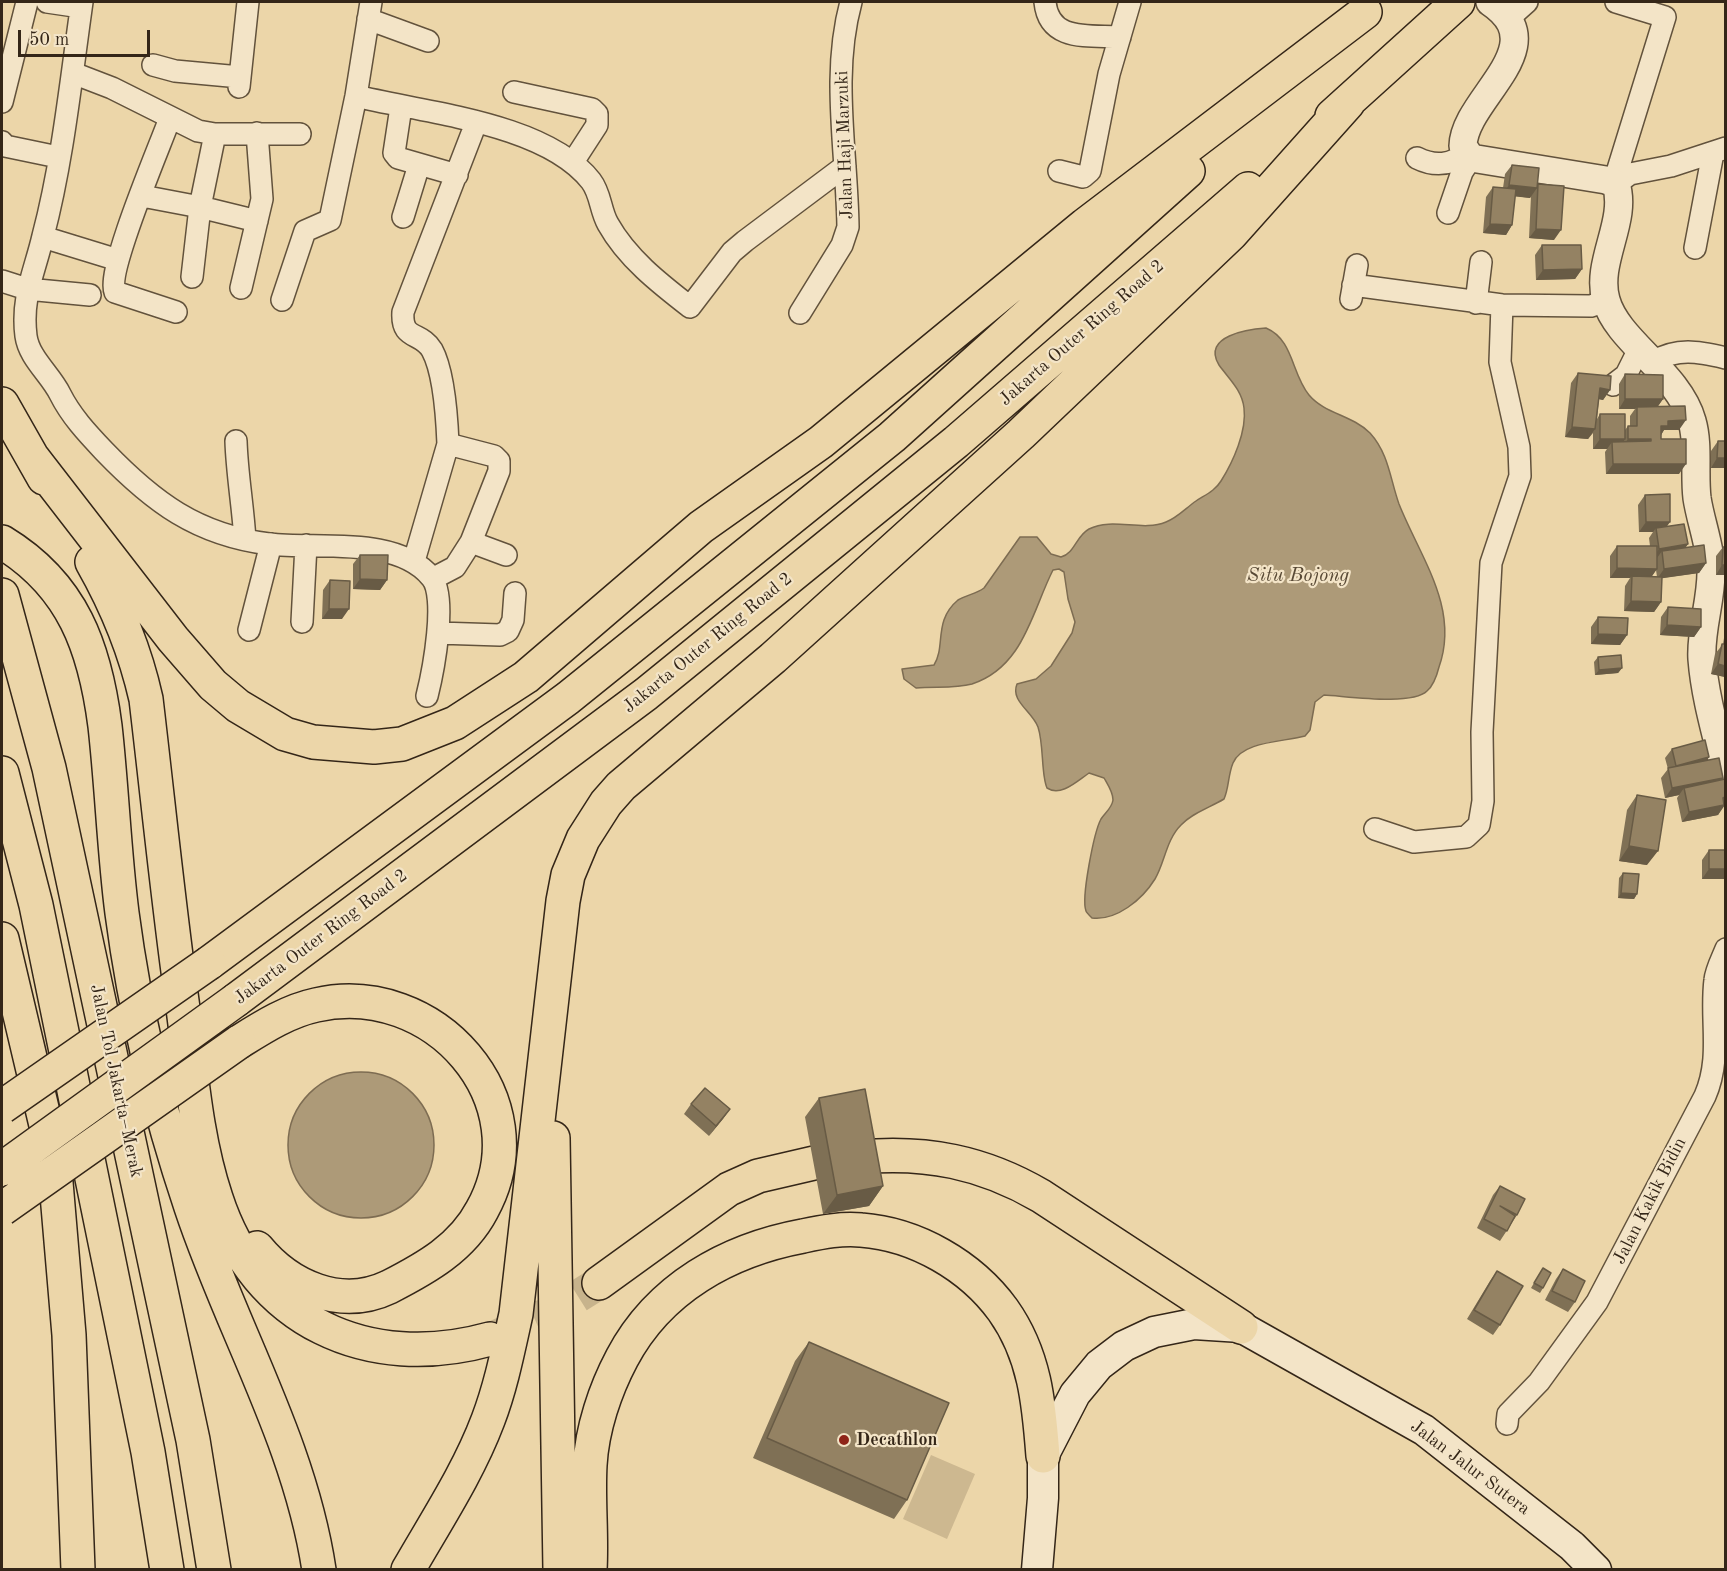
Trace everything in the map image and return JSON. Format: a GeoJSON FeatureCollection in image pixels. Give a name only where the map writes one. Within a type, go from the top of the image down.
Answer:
{"type":"FeatureCollection","features":[{"type":"Feature","properties":{"kind":"highway","name":"Jakarta Outer Ring Road 2"},"geometry":{"type":"LineString","coordinates":[[2,1169],[236,1000],[646,694],[956,442],[1348,103],[1458,2]]}},
{"type":"Feature","properties":{"kind":"highway"},"geometry":{"type":"LineString","coordinates":[[33,458],[173,639],[213,684],[238,706],[285,734],[313,742],[374,747],[410,741],[455,723],[526,677],[701,527],[821,442],[1085,225],[1370,8]]}},
{"type":"Feature","properties":{"kind":"highway"},"geometry":{"type":"LineString","coordinates":[[2,1107],[568,698],[892,437],[1370,8]]}},
{"type":"Feature","properties":{"kind":"highway"},"geometry":{"type":"LineString","coordinates":[[408,1569],[471,1457],[487,1423],[503,1374],[516,1314],[557,939],[568,875],[583,839],[606,803],[641,767],[773,658],[1021,434],[1231,234],[1348,103]]}},
{"type":"Feature","properties":{"kind":"highway"},"geometry":{"type":"LineString","coordinates":[[2,404],[114,601],[138,663],[146,699],[175,952],[205,1148],[215,1197],[239,1250],[275,1294],[311,1323],[347,1340],[379,1347],[445,1347],[490,1339]]}},
{"type":"Feature","properties":{"kind":"highway"},"geometry":{"type":"LineString","coordinates":[[2,542],[53,585],[67,603],[86,640],[99,684],[122,912],[144,1038],[190,1207],[305,1501],[319,1569]]}},
{"type":"Feature","properties":{"kind":"highway","name":"Jalan Tol Jakarta–Merak"},"geometry":{"type":"LineString","coordinates":[[2,595],[51,780],[193,1440],[214,1569]]}},
{"type":"Feature","properties":{"kind":"highway"},"geometry":{"type":"LineString","coordinates":[[2,773],[38,916],[148,1452],[167,1569]]}},
{"type":"Feature","properties":{"kind":"highway"},"geometry":{"type":"LineString","coordinates":[[2,939],[54,1159],[69,1335],[78,1569]]}},
{"type":"Feature","properties":{"kind":"highway"},"geometry":{"type":"LineString","coordinates":[[2,1082],[209,957]]}},
{"type":"Feature","properties":{"kind":"highway"},"geometry":{"type":"LineString","coordinates":[[553,983],[554,1276],[560,1569]]}},
{"type":"Feature","properties":{"kind":"highway"},"geometry":{"type":"LineString","coordinates":[[2,988],[21,1017]]}},
{"type":"Feature","properties":{"kind":"highway"},"geometry":{"type":"LineString","coordinates":[[2,1209],[239,1042],[289,1014],[335,1002],[387,1005],[435,1026],[465,1053],[490,1096],[499,1139],[498,1159],[491,1191],[472,1227],[461,1240],[434,1262],[382,1290],[350,1297],[333,1296],[298,1282],[266,1259],[240,1225],[205,1148]]}},
{"type":"Feature","properties":{"kind":"highway"},"geometry":{"type":"LineString","coordinates":[[860,1157],[927,1155],[969,1164],[1006,1177],[1041,1196],[1241,1327]]}},
{"type":"Feature","properties":{"kind":"highway"},"geometry":{"type":"LineString","coordinates":[[599,1283],[694,1211],[729,1189],[758,1176],[814,1163]]}},
{"type":"Feature","properties":{"kind":"highway"},"geometry":{"type":"LineString","coordinates":[[590,1569],[590,1462],[599,1416],[622,1357],[647,1320],[684,1286],[709,1269],[743,1252],[786,1239],[860,1229],[897,1236],[933,1251],[981,1286],[1011,1323],[1032,1368],[1039,1406],[1043,1456]]}},
{"type":"Feature","properties":{"kind":"main road"},"geometry":{"type":"LineString","coordinates":[[1038,1569],[1042,1533],[1043,1456],[1083,1383],[1099,1365],[1124,1346],[1166,1328],[1194,1324],[1241,1327]]}},
{"type":"Feature","properties":{"kind":"main road","name":"Jalan Jalur Sutera"},"geometry":{"type":"LineString","coordinates":[[1241,1327],[1424,1430],[1572,1546],[1596,1569]]}},
{"type":"Feature","properties":{"kind":"street"},"geometry":{"type":"LineString","coordinates":[[2,102],[27,2]]}},
{"type":"Feature","properties":{"kind":"street"},"geometry":{"type":"LineString","coordinates":[[47,2],[81,4],[73,73],[43,237],[27,289],[26,336],[31,353],[80,426],[143,491],[192,522],[245,540],[385,552],[414,561],[434,578],[438,633],[427,696]]}},
{"type":"Feature","properties":{"kind":"street"},"geometry":{"type":"LineString","coordinates":[[153,65],[240,82],[248,2]]}},
{"type":"Feature","properties":{"kind":"street","name":"Jalan Haji Marzuki"},"geometry":{"type":"LineString","coordinates":[[800,313],[843,245],[848,227],[844,166],[842,34],[851,2]]}},
{"type":"Feature","properties":{"kind":"street"},"geometry":{"type":"LineString","coordinates":[[1045,2],[1047,18],[1058,29],[1069,33],[1120,37]]}},
{"type":"Feature","properties":{"kind":"street"},"geometry":{"type":"LineString","coordinates":[[1059,171],[1083,177],[1090,171],[1130,2]]}},
{"type":"Feature","properties":{"kind":"street"},"geometry":{"type":"LineString","coordinates":[[1616,2],[1665,17],[1615,183],[1618,208],[1604,274],[1606,301],[1617,321],[1688,406],[1693,424],[1697,495],[1711,567],[1702,658],[1725,775]]}},
{"type":"Feature","properties":{"kind":"street"},"geometry":{"type":"LineString","coordinates":[[1469,155],[1462,146],[1467,122],[1494,89],[1511,56],[1515,36],[1508,7]]}},
{"type":"Feature","properties":{"kind":"street"},"geometry":{"type":"LineString","coordinates":[[282,300],[305,231],[330,220],[356,96],[369,10],[428,41]]}},
{"type":"Feature","properties":{"kind":"street"},"geometry":{"type":"LineString","coordinates":[[73,73],[112,88],[198,131],[215,134],[300,134]]}},
{"type":"Feature","properties":{"kind":"street"},"geometry":{"type":"LineString","coordinates":[[514,92],[592,109],[597,114],[597,125],[573,162]]}},
{"type":"Feature","properties":{"kind":"street"},"geometry":{"type":"LineString","coordinates":[[356,96],[476,123],[530,138],[573,162],[593,183],[606,220],[617,239],[653,279],[690,307],[732,252],[844,166]]}},
{"type":"Feature","properties":{"kind":"street"},"geometry":{"type":"LineString","coordinates":[[401,107],[394,153],[398,158],[457,175]]}},
{"type":"Feature","properties":{"kind":"street"},"geometry":{"type":"LineString","coordinates":[[170,118],[118,260],[112,284],[115,292],[176,312]]}},
{"type":"Feature","properties":{"kind":"street"},"geometry":{"type":"LineString","coordinates":[[414,561],[448,444],[446,403],[432,351],[407,332],[402,324],[403,312],[476,123]]}},
{"type":"Feature","properties":{"kind":"street"},"geometry":{"type":"LineString","coordinates":[[241,288],[262,190],[257,133]]}},
{"type":"Feature","properties":{"kind":"street"},"geometry":{"type":"LineString","coordinates":[[192,277],[200,207],[215,134]]}},
{"type":"Feature","properties":{"kind":"street"},"geometry":{"type":"LineString","coordinates":[[2,142],[58,157]]}},
{"type":"Feature","properties":{"kind":"street"},"geometry":{"type":"LineString","coordinates":[[1417,158],[1441,164],[1455,162],[1469,155],[1615,183],[1630,174],[1671,166],[1719,150]]}},
{"type":"Feature","properties":{"kind":"street"},"geometry":{"type":"LineString","coordinates":[[1695,248],[1719,150]]}},
{"type":"Feature","properties":{"kind":"street"},"geometry":{"type":"LineString","coordinates":[[1448,213],[1469,155]]}},
{"type":"Feature","properties":{"kind":"street"},"geometry":{"type":"LineString","coordinates":[[403,217],[419,165]]}},
{"type":"Feature","properties":{"kind":"street"},"geometry":{"type":"LineString","coordinates":[[142,196],[257,221]]}},
{"type":"Feature","properties":{"kind":"street"},"geometry":{"type":"LineString","coordinates":[[43,237],[118,260]]}},
{"type":"Feature","properties":{"kind":"street"},"geometry":{"type":"LineString","coordinates":[[1476,303],[1481,262]]}},
{"type":"Feature","properties":{"kind":"street"},"geometry":{"type":"LineString","coordinates":[[2,281],[27,289],[90,295]]}},
{"type":"Feature","properties":{"kind":"street"},"geometry":{"type":"LineString","coordinates":[[1354,283],[1476,303],[1502,305],[1591,306],[1606,301]]}},
{"type":"Feature","properties":{"kind":"street"},"geometry":{"type":"LineString","coordinates":[[1375,829],[1414,842],[1466,837],[1479,825],[1483,801],[1482,732],[1491,563],[1520,476],[1519,447],[1500,362],[1502,305]]}},
{"type":"Feature","properties":{"kind":"street"},"geometry":{"type":"LineString","coordinates":[[1613,385],[1646,355],[1695,351],[1725,358]]}},
{"type":"Feature","properties":{"kind":"street"},"geometry":{"type":"LineString","coordinates":[[236,441],[237,473],[242,490],[245,540]]}},
{"type":"Feature","properties":{"kind":"street"},"geometry":{"type":"LineString","coordinates":[[434,578],[455,567],[471,542],[499,471],[499,461],[494,456],[448,444]]}},
{"type":"Feature","properties":{"kind":"street"},"geometry":{"type":"LineString","coordinates":[[471,542],[506,555]]}},
{"type":"Feature","properties":{"kind":"street"},"geometry":{"type":"LineString","coordinates":[[249,630],[271,544]]}},
{"type":"Feature","properties":{"kind":"street"},"geometry":{"type":"LineString","coordinates":[[302,622],[306,545]]}},
{"type":"Feature","properties":{"kind":"street"},"geometry":{"type":"LineString","coordinates":[[438,633],[500,635],[508,631],[513,620],[515,593]]}},
{"type":"Feature","properties":{"kind":"street","name":"Jalan Kakik Bidin"},"geometry":{"type":"LineString","coordinates":[[1507,1424],[1508,1414],[1539,1382],[1597,1302],[1705,1096],[1713,1074],[1717,1037],[1715,979],[1725,949]]}},
{"type":"Feature","properties":{"kind":"shaded area"},"geometry":{"type":"Polygon","coordinates":[[[931,1455],[975,1474],[947,1539],[903,1519],[931,1455]]]}},
{"type":"Feature","properties":{"kind":"water","name":"Situ Bojong"},"geometry":{"type":"Polygon","coordinates":[[[1266,328],[1282,340],[1309,395],[1323,406],[1363,427],[1381,449],[1399,504],[1435,583],[1441,603],[1445,624],[1444,645],[1438,670],[1433,683],[1419,696],[1378,699],[1324,695],[1315,702],[1310,730],[1305,736],[1254,746],[1245,750],[1233,763],[1224,799],[1195,814],[1181,825],[1172,837],[1150,887],[1128,908],[1119,913],[1092,918],[1086,912],[1085,904],[1089,865],[1098,826],[1111,806],[1112,794],[1104,778],[1089,773],[1074,784],[1058,791],[1047,788],[1038,727],[1016,696],[1017,684],[1036,679],[1051,666],[1072,633],[1075,622],[1068,599],[1064,572],[1059,569],[1053,570],[1024,636],[1004,665],[990,676],[965,686],[916,688],[904,679],[902,669],[934,665],[945,616],[950,608],[958,600],[984,588],[1020,537],[1037,537],[1051,554],[1061,557],[1069,552],[1089,529],[1108,524],[1157,525],[1178,515],[1216,488],[1226,473],[1241,436],[1244,408],[1235,385],[1219,365],[1215,355],[1216,347],[1221,341],[1239,332],[1266,328]]]}},
{"type":"Feature","properties":{"kind":"water"},"geometry":{"type":"Polygon","coordinates":[[[361,1072],[389,1077],[413,1093],[429,1117],[434,1145],[429,1173],[413,1197],[389,1213],[361,1218],[333,1213],[309,1197],[293,1173],[288,1145],[293,1117],[309,1093],[333,1077],[361,1072]]]}},
{"type":"Feature","properties":{"kind":"building"},"geometry":{"type":"Polygon","coordinates":[[[1512,165],[1539,168],[1537,188],[1509,185],[1512,165]]]}},
{"type":"Feature","properties":{"kind":"building"},"geometry":{"type":"Polygon","coordinates":[[[1538,184],[1564,186],[1561,230],[1536,229],[1538,184]]]}},
{"type":"Feature","properties":{"kind":"building"},"geometry":{"type":"Polygon","coordinates":[[[1493,187],[1516,189],[1512,225],[1490,224],[1493,187]]]}},
{"type":"Feature","properties":{"kind":"building"},"geometry":{"type":"Polygon","coordinates":[[[1542,245],[1581,245],[1582,269],[1543,270],[1542,245]]]}},
{"type":"Feature","properties":{"kind":"building"},"geometry":{"type":"Polygon","coordinates":[[[1578,373],[1611,376],[1610,390],[1600,388],[1595,429],[1572,427],[1578,373]]]}},
{"type":"Feature","properties":{"kind":"building"},"geometry":{"type":"Polygon","coordinates":[[[1625,374],[1663,375],[1663,399],[1625,399],[1625,374]]]}},
{"type":"Feature","properties":{"kind":"building"},"geometry":{"type":"Polygon","coordinates":[[[1685,406],[1686,420],[1668,421],[1668,426],[1661,426],[1661,439],[1686,439],[1686,464],[1613,464],[1612,442],[1651,441],[1651,439],[1628,439],[1628,426],[1637,426],[1637,407],[1685,406]]]}},
{"type":"Feature","properties":{"kind":"building"},"geometry":{"type":"Polygon","coordinates":[[[1600,414],[1625,414],[1625,439],[1600,439],[1600,414]]]}},
{"type":"Feature","properties":{"kind":"building"},"geometry":{"type":"Polygon","coordinates":[[[1718,441],[1725,441],[1725,458],[1717,458],[1718,441]]]}},
{"type":"Feature","properties":{"kind":"building"},"geometry":{"type":"Polygon","coordinates":[[[1670,494],[1670,522],[1646,522],[1645,495],[1670,494]]]}},
{"type":"Feature","properties":{"kind":"building"},"geometry":{"type":"Polygon","coordinates":[[[1684,524],[1688,544],[1659,549],[1656,528],[1684,524]]]}},
{"type":"Feature","properties":{"kind":"building"},"geometry":{"type":"Polygon","coordinates":[[[1704,545],[1706,563],[1664,569],[1662,551],[1704,545]]]}},
{"type":"Feature","properties":{"kind":"building"},"geometry":{"type":"Polygon","coordinates":[[[1617,546],[1657,546],[1657,569],[1617,568],[1617,546]]]}},
{"type":"Feature","properties":{"kind":"building"},"geometry":{"type":"Polygon","coordinates":[[[1723,547],[1725,547],[1725,565],[1722,565],[1723,547]]]}},
{"type":"Feature","properties":{"kind":"building"},"geometry":{"type":"Polygon","coordinates":[[[360,555],[388,555],[387,580],[360,579],[360,555]]]}},
{"type":"Feature","properties":{"kind":"building"},"geometry":{"type":"Polygon","coordinates":[[[1632,576],[1662,577],[1661,602],[1631,601],[1632,576]]]}},
{"type":"Feature","properties":{"kind":"building"},"geometry":{"type":"Polygon","coordinates":[[[330,580],[350,581],[349,609],[329,609],[330,580]]]}},
{"type":"Feature","properties":{"kind":"building"},"geometry":{"type":"Polygon","coordinates":[[[1668,607],[1701,609],[1701,627],[1667,625],[1668,607]]]}},
{"type":"Feature","properties":{"kind":"building"},"geometry":{"type":"Polygon","coordinates":[[[1598,617],[1628,618],[1627,635],[1598,634],[1598,617]]]}},
{"type":"Feature","properties":{"kind":"building"},"geometry":{"type":"Polygon","coordinates":[[[1722,644],[1725,644],[1725,666],[1718,664],[1722,644]]]}},
{"type":"Feature","properties":{"kind":"building"},"geometry":{"type":"Polygon","coordinates":[[[1621,655],[1622,668],[1599,670],[1598,657],[1621,655]]]}},
{"type":"Feature","properties":{"kind":"building"},"geometry":{"type":"Polygon","coordinates":[[[1705,740],[1709,757],[1676,766],[1672,749],[1705,740]]]}},
{"type":"Feature","properties":{"kind":"building"},"geometry":{"type":"Polygon","coordinates":[[[1719,758],[1723,778],[1672,788],[1668,768],[1719,758]]]}},
{"type":"Feature","properties":{"kind":"building"},"geometry":{"type":"Polygon","coordinates":[[[1725,779],[1724,805],[1689,812],[1684,788],[1725,779]]]}},
{"type":"Feature","properties":{"kind":"building"},"geometry":{"type":"Polygon","coordinates":[[[1637,795],[1666,800],[1658,851],[1629,846],[1637,795]]]}},
{"type":"Feature","properties":{"kind":"building"},"geometry":{"type":"Polygon","coordinates":[[[1709,850],[1725,850],[1725,869],[1709,869],[1709,850]]]}},
{"type":"Feature","properties":{"kind":"building"},"geometry":{"type":"Polygon","coordinates":[[[1623,873],[1639,874],[1637,894],[1621,893],[1623,873]]]}},
{"type":"Feature","properties":{"kind":"building"},"geometry":{"type":"Polygon","coordinates":[[[705,1088],[730,1109],[716,1126],[691,1104],[705,1088]]]}},
{"type":"Feature","properties":{"kind":"building"},"geometry":{"type":"Polygon","coordinates":[[[865,1089],[883,1186],[837,1195],[819,1098],[865,1089]]]}},
{"type":"Feature","properties":{"kind":"building"},"geometry":{"type":"Polygon","coordinates":[[[1500,1186],[1525,1199],[1517,1215],[1500,1206],[1515,1216],[1507,1231],[1484,1219],[1500,1186]]]}},
{"type":"Feature","properties":{"kind":"building"},"geometry":{"type":"Polygon","coordinates":[[[1543,1268],[1551,1273],[1543,1288],[1534,1283],[1543,1268]]]}},
{"type":"Feature","properties":{"kind":"building"},"geometry":{"type":"Polygon","coordinates":[[[1563,1269],[1585,1281],[1575,1302],[1552,1291],[1563,1269]]]}},
{"type":"Feature","properties":{"kind":"building"},"geometry":{"type":"Polygon","coordinates":[[[1497,1271],[1523,1286],[1500,1325],[1474,1310],[1497,1271]]]}},
{"type":"Feature","properties":{"kind":"building","name":"Decathlon"},"geometry":{"type":"Polygon","coordinates":[[[809,1342],[949,1403],[907,1500],[767,1438],[809,1342]]]}},
{"type":"Feature","properties":{"kind":"tunnel"},"geometry":{"type":"LineString","coordinates":[[490,1339],[556,1310],[599,1283]]}},
{"type":"Feature","properties":{"kind":"place","name":"Decathlon"},"geometry":{"type":"Point","coordinates":[844,1440]}}]}
